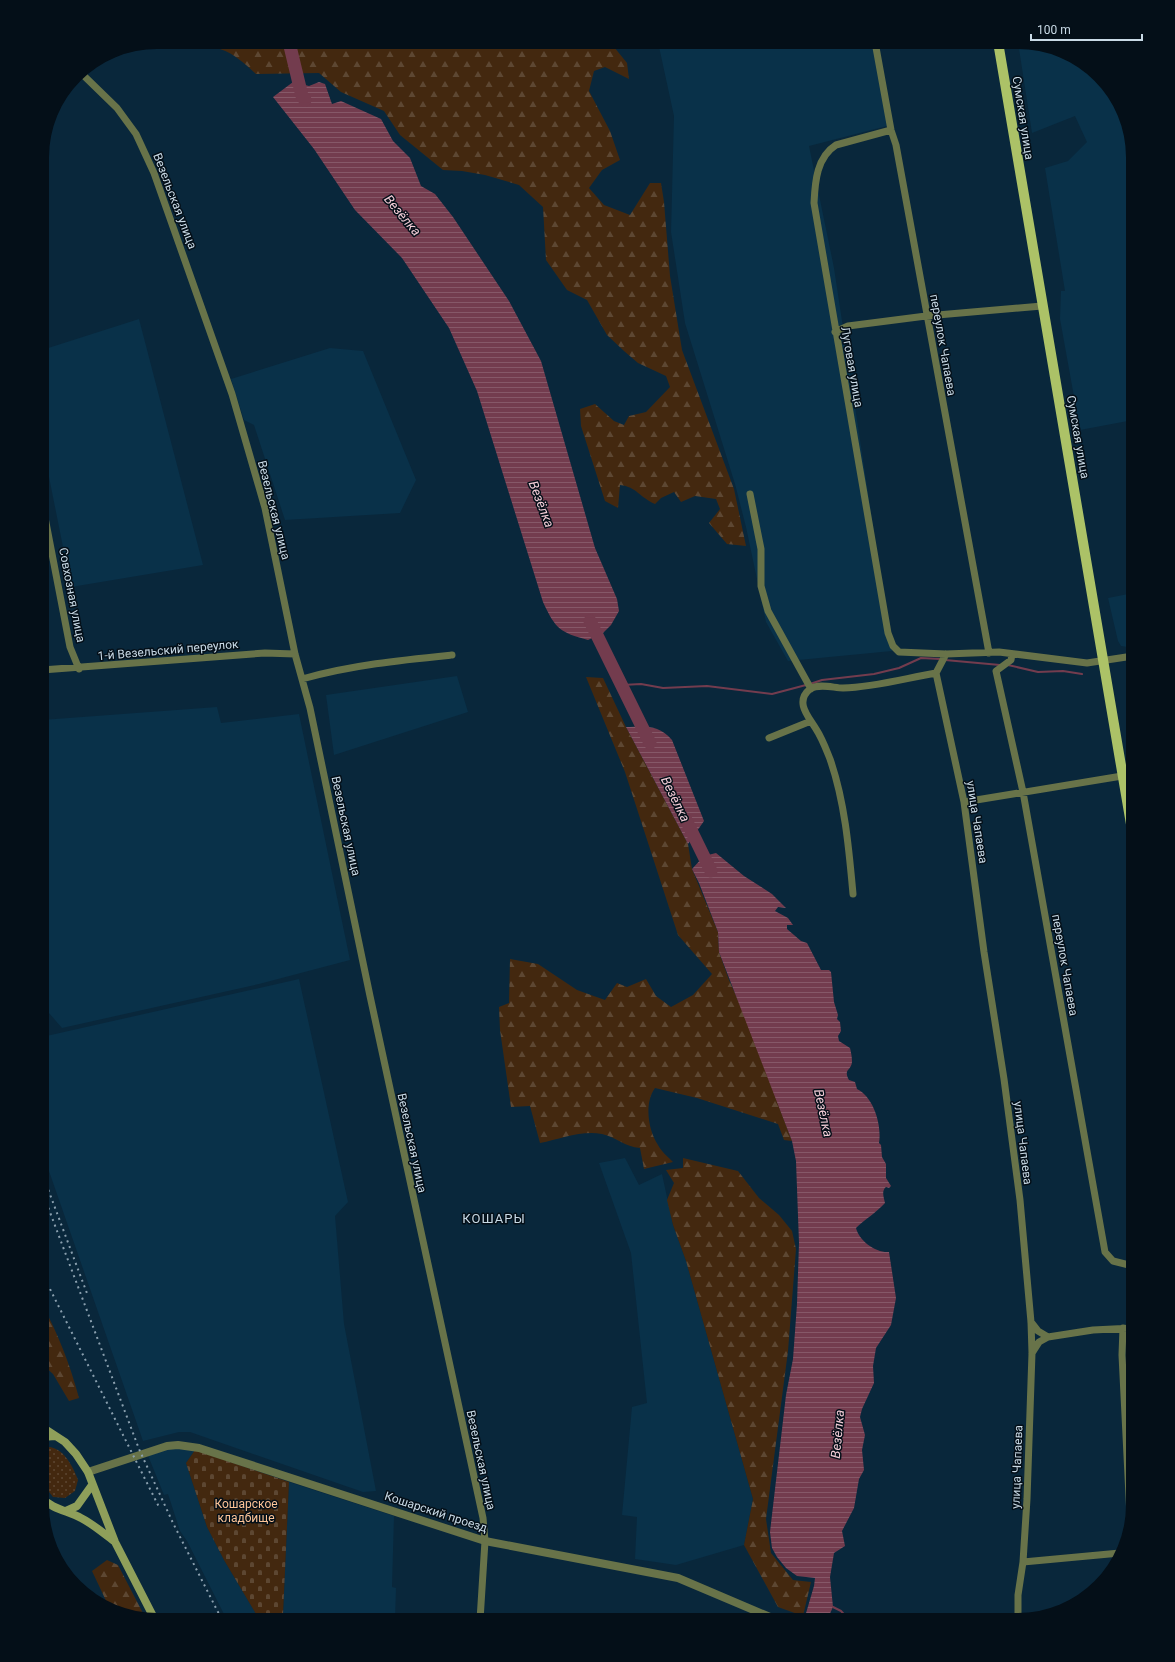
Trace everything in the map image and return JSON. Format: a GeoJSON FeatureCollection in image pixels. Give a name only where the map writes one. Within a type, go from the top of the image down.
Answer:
{"type":"FeatureCollection","features":[{"type":"Feature","properties":{"kind":"main road","name":"Сумская улица"},"geometry":{"type":"LineString","coordinates":[[999,49],[1126,798]]}},
{"type":"Feature","properties":{"kind":"main road"},"geometry":{"type":"LineString","coordinates":[[49,1431],[65,1442],[76,1454],[88,1472],[115,1542],[151,1613]]}},
{"type":"Feature","properties":{"kind":"main road"},"geometry":{"type":"LineString","coordinates":[[49,1436],[55,1436]]}},
{"type":"Feature","properties":{"kind":"main road"},"geometry":{"type":"LineString","coordinates":[[66,1511],[77,1506],[92,1485]]}},
{"type":"Feature","properties":{"kind":"main road"},"geometry":{"type":"LineString","coordinates":[[49,1505],[66,1511],[96,1526],[115,1542]]}},
{"type":"Feature","properties":{"kind":"street","name":"переулок Чапаева"},"geometry":{"type":"LineString","coordinates":[[876,49],[890,130],[896,145],[926,316],[989,653]]}},
{"type":"Feature","properties":{"kind":"street","name":"Везельская улица"},"geometry":{"type":"LineString","coordinates":[[85,77],[117,108],[136,134],[154,173],[178,237],[232,394],[265,508],[295,654],[310,708],[371,1004],[483,1518],[485,1541],[480,1613]]}},
{"type":"Feature","properties":{"kind":"street","name":"Луговая улица"},"geometry":{"type":"LineString","coordinates":[[890,130],[836,145],[829,150],[824,155],[816,179],[814,203],[888,633],[893,646],[899,652],[946,654]]}},
{"type":"Feature","properties":{"kind":"street"},"geometry":{"type":"LineString","coordinates":[[835,332],[848,326],[926,316],[1042,306]]}},
{"type":"Feature","properties":{"kind":"street"},"geometry":{"type":"LineString","coordinates":[[750,494],[761,549],[761,586],[766,605],[804,679],[811,689]]}},
{"type":"Feature","properties":{"kind":"street","name":"Совхозная улица"},"geometry":{"type":"LineString","coordinates":[[49,538],[70,647],[78,668]]}},
{"type":"Feature","properties":{"kind":"street","name":"1-й Везельский переулок"},"geometry":{"type":"LineString","coordinates":[[49,670],[265,653],[295,654]]}},
{"type":"Feature","properties":{"kind":"street"},"geometry":{"type":"LineString","coordinates":[[853,894],[847,830],[830,760],[817,730],[804,710],[803,701],[811,689],[818,687],[844,688],[880,684],[936,673],[946,654],[1012,654],[1087,663],[1126,657]]}},
{"type":"Feature","properties":{"kind":"street","name":"переулок Чапаева"},"geometry":{"type":"LineString","coordinates":[[1012,654],[1010,660],[996,671],[1023,792],[1105,1252],[1113,1261],[1126,1264]]}},
{"type":"Feature","properties":{"kind":"street"},"geometry":{"type":"LineString","coordinates":[[302,679],[329,671],[388,662],[452,655]]}},
{"type":"Feature","properties":{"kind":"street","name":"улица Чапаева"},"geometry":{"type":"LineString","coordinates":[[936,673],[964,802],[1020,1200],[1031,1322],[1032,1353],[1028,1499],[1018,1595],[1018,1613]]}},
{"type":"Feature","properties":{"kind":"street"},"geometry":{"type":"LineString","coordinates":[[769,738],[811,721]]}},
{"type":"Feature","properties":{"kind":"street"},"geometry":{"type":"LineString","coordinates":[[964,802],[1122,776]]}},
{"type":"Feature","properties":{"kind":"street"},"geometry":{"type":"LineString","coordinates":[[1031,1322],[1038,1331],[1048,1337]]}},
{"type":"Feature","properties":{"kind":"street"},"geometry":{"type":"LineString","coordinates":[[1032,1353],[1039,1342],[1048,1337],[1093,1330],[1123,1328],[1122,1355],[1126,1436]]}},
{"type":"Feature","properties":{"kind":"street","name":"Кошарский проезд"},"geometry":{"type":"LineString","coordinates":[[88,1472],[167,1446],[188,1446],[220,1454],[485,1541],[678,1578],[760,1613]]}},
{"type":"Feature","properties":{"kind":"street"},"geometry":{"type":"LineString","coordinates":[[1022,1562],[1114,1555]]}},
{"type":"Feature","properties":{"kind":"shaded area"},"geometry":{"type":"Polygon","coordinates":[[[660,49],[877,49],[887,126],[809,146],[834,268],[892,651],[788,661],[766,622],[746,527],[735,484],[685,323],[671,232],[674,116],[660,49]]]}},
{"type":"Feature","properties":{"kind":"shaded area"},"geometry":{"type":"Polygon","coordinates":[[[1019,49],[1039,51],[1053,55],[1078,67],[1104,91],[1118,115],[1125,143],[1126,157],[1126,421],[1080,430],[1060,319],[1061,291],[1065,291],[1045,168],[1068,161],[1087,142],[1075,116],[1032,133],[1019,49]]]}},
{"type":"Feature","properties":{"kind":"shaded area"},"geometry":{"type":"Polygon","coordinates":[[[139,319],[203,565],[71,587],[49,477],[49,348],[139,319]]]}},
{"type":"Feature","properties":{"kind":"shaded area"},"geometry":{"type":"Polygon","coordinates":[[[330,348],[363,351],[416,480],[400,513],[285,520],[254,425],[244,420],[231,379],[330,348]]]}},
{"type":"Feature","properties":{"kind":"shaded area"},"geometry":{"type":"Polygon","coordinates":[[[1126,594],[1126,647],[1121,646],[1118,641],[1108,598],[1126,594]]]}},
{"type":"Feature","properties":{"kind":"shaded area"},"geometry":{"type":"Polygon","coordinates":[[[457,676],[468,712],[334,755],[326,695],[457,676]]]}},
{"type":"Feature","properties":{"kind":"shaded area"},"geometry":{"type":"Polygon","coordinates":[[[217,707],[221,723],[299,714],[350,960],[259,984],[62,1028],[49,1013],[49,719],[217,707]]]}},
{"type":"Feature","properties":{"kind":"shaded area"},"geometry":{"type":"Polygon","coordinates":[[[299,979],[348,1202],[335,1216],[344,1324],[376,1491],[363,1492],[190,1432],[179,1432],[143,1441],[49,1171],[49,1035],[299,979]]]}},
{"type":"Feature","properties":{"kind":"shaded area"},"geometry":{"type":"Polygon","coordinates":[[[625,1158],[639,1185],[662,1174],[673,1225],[686,1261],[753,1499],[744,1545],[676,1565],[635,1559],[637,1517],[622,1515],[632,1407],[647,1403],[631,1253],[599,1163],[625,1158]]]}},
{"type":"Feature","properties":{"kind":"shaded area"},"geometry":{"type":"Polygon","coordinates":[[[182,1446],[195,1450],[186,1463],[207,1527],[224,1560],[255,1613],[223,1613],[187,1541],[180,1531],[168,1494],[164,1495],[147,1453],[182,1446]]]}},
{"type":"Feature","properties":{"kind":"shaded area"},"geometry":{"type":"Polygon","coordinates":[[[289,1482],[394,1516],[392,1587],[396,1588],[395,1613],[283,1613],[289,1482]]]}},
{"type":"Feature","properties":{"kind":"green space"},"geometry":{"type":"Polygon","coordinates":[[[220,49],[616,49],[627,63],[629,79],[605,67],[594,71],[589,91],[610,131],[620,160],[602,170],[589,188],[604,205],[630,215],[650,183],[661,183],[670,276],[682,350],[734,489],[746,546],[727,544],[709,523],[720,509],[716,499],[695,496],[681,502],[674,492],[661,498],[655,504],[634,490],[620,485],[618,508],[605,501],[581,426],[580,409],[595,404],[614,421],[624,425],[629,416],[646,412],[670,387],[666,376],[638,363],[607,335],[587,300],[567,290],[546,260],[543,207],[519,185],[485,175],[462,171],[443,170],[400,135],[384,111],[341,92],[319,73],[256,74],[240,60],[220,49]]]}},
{"type":"Feature","properties":{"kind":"green space"},"geometry":{"type":"Polygon","coordinates":[[[586,677],[603,678],[626,727],[688,844],[692,869],[718,932],[719,952],[729,980],[746,1018],[792,1141],[784,1140],[778,1124],[697,1098],[655,1088],[649,1101],[648,1109],[650,1124],[659,1147],[673,1162],[644,1169],[640,1148],[630,1146],[602,1134],[579,1134],[540,1143],[530,1106],[511,1107],[500,1030],[499,1007],[509,1003],[510,959],[538,964],[577,990],[605,1000],[617,983],[627,987],[646,979],[656,996],[671,1007],[693,995],[712,974],[678,935],[625,772],[586,677]]]}},
{"type":"Feature","properties":{"kind":"green space"},"geometry":{"type":"Polygon","coordinates":[[[683,1158],[738,1171],[759,1198],[779,1215],[792,1231],[796,1249],[788,1351],[766,1519],[771,1553],[793,1580],[811,1582],[804,1613],[795,1613],[778,1607],[744,1545],[753,1499],[686,1261],[673,1225],[667,1200],[674,1183],[666,1170],[683,1168],[683,1158]]]}},
{"type":"Feature","properties":{"kind":"green space"},"geometry":{"type":"Polygon","coordinates":[[[49,1319],[72,1373],[79,1398],[69,1401],[53,1374],[49,1370],[49,1319]]]}},
{"type":"Feature","properties":{"kind":"green space"},"geometry":{"type":"Polygon","coordinates":[[[49,1447],[64,1455],[74,1470],[78,1480],[75,1491],[65,1498],[53,1497],[49,1492],[49,1447]]]}},
{"type":"Feature","properties":{"kind":"green space","name":"Кошарское кладбище"},"geometry":{"type":"Polygon","coordinates":[[[195,1450],[289,1482],[283,1613],[255,1613],[224,1560],[207,1527],[186,1463],[195,1450]]]}},
{"type":"Feature","properties":{"kind":"green space"},"geometry":{"type":"Polygon","coordinates":[[[107,1560],[118,1565],[142,1612],[122,1607],[106,1600],[92,1571],[107,1560]]]}},
{"type":"Feature","properties":{"kind":"water"},"geometry":{"type":"Polygon","coordinates":[[[293,82],[309,86],[319,82],[325,84],[332,104],[341,101],[381,119],[393,141],[410,158],[421,186],[435,194],[453,217],[509,301],[541,361],[595,548],[617,599],[619,611],[611,625],[603,633],[588,640],[565,632],[552,619],[543,602],[477,391],[449,328],[402,258],[355,210],[314,149],[273,97],[293,82]]]}},
{"type":"Feature","properties":{"kind":"water"},"geometry":{"type":"Polygon","coordinates":[[[626,727],[646,727],[657,729],[662,731],[672,740],[704,821],[688,844],[626,727]]]}},
{"type":"Feature","properties":{"kind":"water"},"geometry":{"type":"Polygon","coordinates":[[[716,853],[744,876],[772,894],[786,908],[778,907],[775,911],[788,918],[793,925],[787,925],[787,929],[801,941],[807,943],[821,970],[829,970],[831,972],[834,1002],[838,1015],[837,1019],[840,1022],[841,1031],[838,1036],[839,1041],[850,1048],[852,1062],[847,1072],[847,1076],[849,1080],[855,1082],[857,1089],[868,1098],[876,1113],[880,1136],[879,1143],[881,1145],[882,1157],[886,1164],[886,1178],[891,1186],[884,1189],[883,1195],[885,1203],[856,1228],[864,1242],[884,1252],[889,1252],[896,1298],[891,1325],[876,1348],[873,1366],[874,1383],[860,1417],[865,1435],[862,1450],[864,1470],[859,1479],[854,1508],[842,1531],[845,1546],[834,1553],[830,1577],[833,1607],[830,1613],[806,1613],[815,1578],[797,1576],[786,1568],[772,1548],[770,1532],[786,1395],[793,1359],[797,1304],[799,1243],[796,1161],[792,1141],[719,952],[718,932],[692,869],[704,856],[716,853]]]}},
{"type":"Feature","properties":{"kind":"waterway","name":"Везёлка"},"geometry":{"type":"LineString","coordinates":[[291,49],[302,96],[305,100]]}},
{"type":"Feature","properties":{"kind":"waterway","name":"Везёлка"},"geometry":{"type":"LineString","coordinates":[[590,621],[650,743]]}},
{"type":"Feature","properties":{"kind":"waterway"},"geometry":{"type":"LineString","coordinates":[[810,684],[822,680],[874,674],[899,668],[921,658],[940,659]]}},
{"type":"Feature","properties":{"kind":"waterway"},"geometry":{"type":"LineString","coordinates":[[945,660],[1000,665]]}},
{"type":"Feature","properties":{"kind":"waterway"},"geometry":{"type":"LineString","coordinates":[[1008,665],[1038,672],[1063,671],[1082,674]]}},
{"type":"Feature","properties":{"kind":"waterway"},"geometry":{"type":"LineString","coordinates":[[622,685],[641,684],[663,688],[707,686],[772,694],[806,685]]}},
{"type":"Feature","properties":{"kind":"waterway","name":"Везёлка"},"geometry":{"type":"LineString","coordinates":[[686,820],[711,871]]}},
{"type":"Feature","properties":{"kind":"waterway"},"geometry":{"type":"LineString","coordinates":[[833,1607],[843,1613]]}},
{"type":"Feature","properties":{"kind":"railway"},"geometry":{"type":"LineString","coordinates":[[49,1192],[88,1296]]}},
{"type":"Feature","properties":{"kind":"railway"},"geometry":{"type":"LineString","coordinates":[[49,1210],[139,1449],[173,1523],[218,1613]]}},
{"type":"Feature","properties":{"kind":"railway"},"geometry":{"type":"LineString","coordinates":[[49,1287],[160,1509]]}},
{"type":"Feature","properties":{"kind":"district","name":"КОШАРЫ"},"geometry":{"type":"Point","coordinates":[494,1218]}}]}
